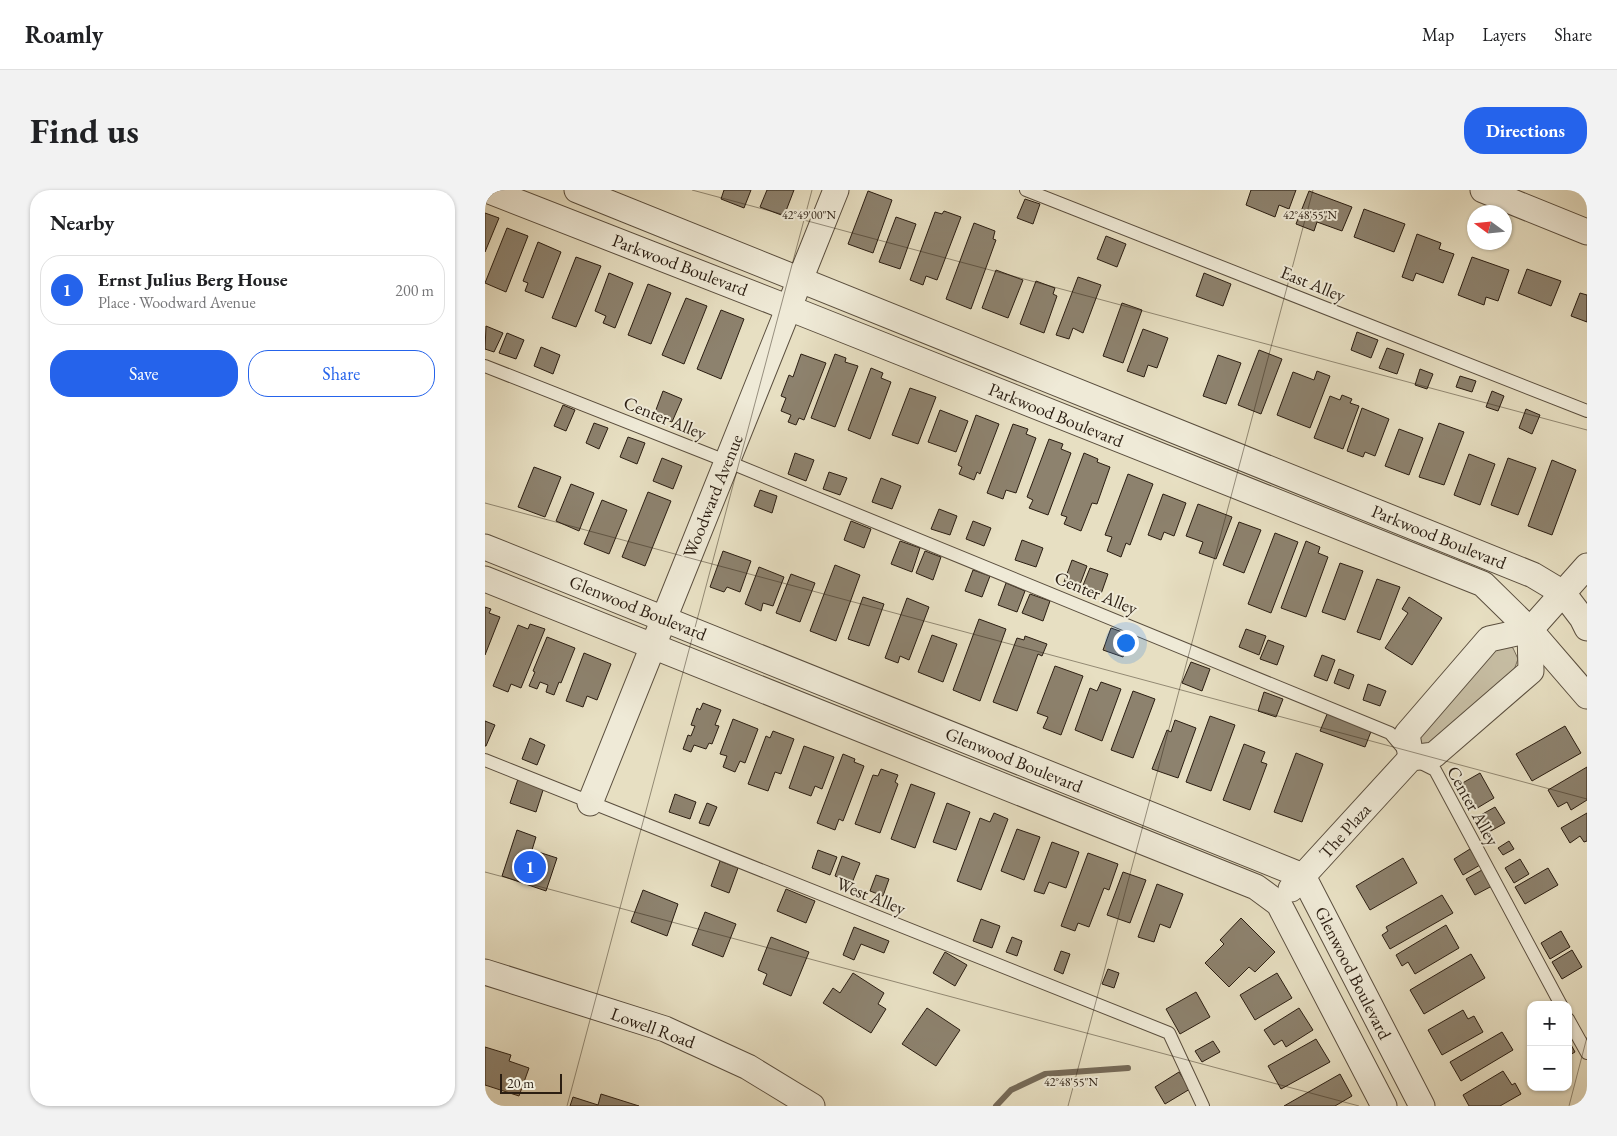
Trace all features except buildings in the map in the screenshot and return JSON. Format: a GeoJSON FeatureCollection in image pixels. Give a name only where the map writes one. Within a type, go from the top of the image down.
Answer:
{"type":"FeatureCollection","features":[{"type":"Feature","properties":{"kind":"street","name":"Parkwood Boulevard"},"geometry":{"type":"LineString","coordinates":[[577,190],[800,280],[1038,392]]}},
{"type":"Feature","properties":{"kind":"street","name":"Woodward Avenue"},"geometry":{"type":"LineString","coordinates":[[590,803],[836,190]]}},
{"type":"Feature","properties":{"kind":"street"},"geometry":{"type":"LineString","coordinates":[[1483,190],[1587,232]]}},
{"type":"Feature","properties":{"kind":"street","name":"Parkwood Boulevard"},"geometry":{"type":"LineString","coordinates":[[491,191],[789,308],[1038,392],[1265,482],[1533,575],[1563,593],[1582,618],[1587,628]]}},
{"type":"Feature","properties":{"kind":"street","name":"Parkwood Boulevard"},"geometry":{"type":"LineString","coordinates":[[1265,482],[1483,584],[1530,630],[1587,696]]}},
{"type":"Feature","properties":{"kind":"street","name":"Glenwood Boulevard"},"geometry":{"type":"LineString","coordinates":[[485,547],[664,618],[1256,887],[1279,904],[1384,1106]]}},
{"type":"Feature","properties":{"kind":"street"},"geometry":{"type":"LineString","coordinates":[[1530,630],[1531,671],[1433,755],[1411,758],[1407,734],[1489,639],[1530,630],[1587,566]]}},
{"type":"Feature","properties":{"kind":"street","name":"Glenwood Boulevard"},"geometry":{"type":"LineString","coordinates":[[485,579],[653,645],[1303,876],[1422,1106]]}},
{"type":"Feature","properties":{"kind":"street","name":"The Plaza"},"geometry":{"type":"LineString","coordinates":[[1279,904],[1411,758]]}},
{"type":"Feature","properties":{"kind":"street","name":"Lowell Road"},"geometry":{"type":"LineString","coordinates":[[485,972],[665,1029],[748,1067],[811,1106]]}},
{"type":"Feature","properties":{"kind":"lane","name":"East Alley"},"geometry":{"type":"LineString","coordinates":[[1026,190],[1587,411]]}},
{"type":"Feature","properties":{"kind":"lane","name":"Center Alley"},"geometry":{"type":"LineString","coordinates":[[485,366],[727,462],[1390,733],[1411,758],[1435,770],[1559,1001]]}},
{"type":"Feature","properties":{"kind":"lane","name":"West Alley"},"geometry":{"type":"LineString","coordinates":[[485,760],[1169,1033],[1203,1106]]}},
{"type":"Feature","properties":{"kind":"lane"},"geometry":{"type":"LineString","coordinates":[[1572,1025],[1587,1053]]}},
{"type":"Feature","properties":{"kind":"shaded area"},"geometry":{"type":"Polygon","coordinates":[[[1502,642],[1513,648],[1518,659],[1514,670],[1428,749],[1416,753],[1416,739],[1502,642]]]}},
{"type":"Feature","properties":{"kind":"waterway"},"geometry":{"type":"LineString","coordinates":[[996,1106],[1011,1090],[1045,1074],[1128,1068]]}},
{"type":"Feature","properties":{"kind":"place","name":"Ernst Julius Berg House"},"geometry":{"type":"Point","coordinates":[530,867]}}]}
